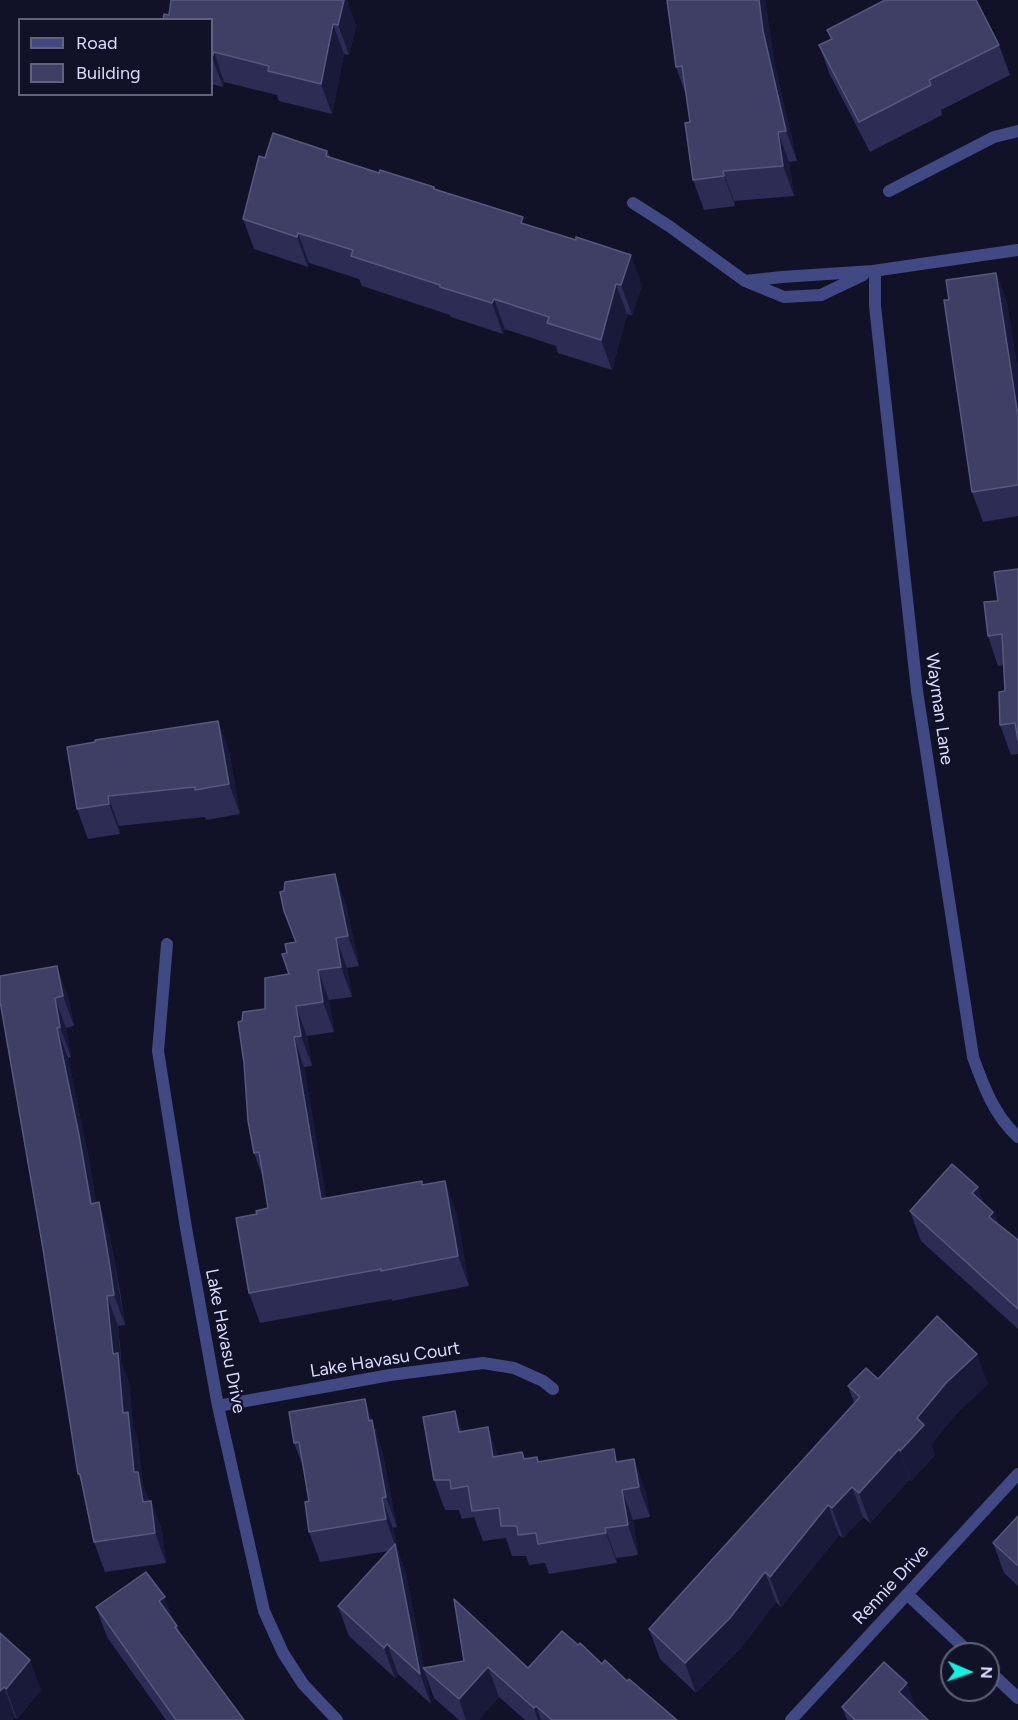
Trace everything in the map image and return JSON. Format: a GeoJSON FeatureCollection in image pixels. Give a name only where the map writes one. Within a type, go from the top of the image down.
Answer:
{"type":"FeatureCollection","features":[{"type":"Feature","properties":{"kind":"street"},"geometry":{"type":"LineString","coordinates":[[889,190],[994,137],[1018,131]]}},
{"type":"Feature","properties":{"kind":"street"},"geometry":{"type":"LineString","coordinates":[[633,203],[745,281],[784,297],[820,295],[875,271]]}},
{"type":"Feature","properties":{"kind":"street"},"geometry":{"type":"LineString","coordinates":[[745,281],[875,271],[1018,250]]}},
{"type":"Feature","properties":{"kind":"street","name":"Wayman Lane"},"geometry":{"type":"LineString","coordinates":[[875,271],[875,306],[917,691],[973,1057],[988,1097],[1008,1128],[1018,1137]]}},
{"type":"Feature","properties":{"kind":"street","name":"Lake Havasu Drive"},"geometry":{"type":"LineString","coordinates":[[167,944],[158,1051],[186,1228],[218,1406],[264,1611],[283,1653],[298,1676],[337,1720]]}},
{"type":"Feature","properties":{"kind":"street","name":"Lake Havasu Court"},"geometry":{"type":"LineString","coordinates":[[218,1406],[390,1375],[483,1363],[514,1368],[543,1381],[554,1389]]}},
{"type":"Feature","properties":{"kind":"street","name":"Rennie Drive"},"geometry":{"type":"LineString","coordinates":[[791,1720],[1018,1474]]}},
{"type":"Feature","properties":{"kind":"street"},"geometry":{"type":"LineString","coordinates":[[907,1594],[958,1642]]}},
{"type":"Feature","properties":{"kind":"street"},"geometry":{"type":"LineString","coordinates":[[1000,1681],[1018,1698]]}},
{"type":"Feature","properties":{"kind":"building"},"geometry":{"type":"Polygon","coordinates":[[[171,0],[344,0],[338,25],[333,24],[321,84],[268,71],[269,66],[214,52],[213,54],[213,18],[163,18],[164,14],[169,15],[171,0]]]}},
{"type":"Feature","properties":{"kind":"building"},"geometry":{"type":"Polygon","coordinates":[[[667,0],[759,0],[763,31],[786,131],[778,132],[783,166],[723,171],[724,176],[693,180],[685,123],[690,122],[682,66],[676,67],[667,0]]]}},
{"type":"Feature","properties":{"kind":"building"},"geometry":{"type":"Polygon","coordinates":[[[885,0],[976,0],[999,45],[929,80],[931,85],[859,122],[819,45],[832,39],[827,30],[885,0]]]}},
{"type":"Feature","properties":{"kind":"building"},"geometry":{"type":"Polygon","coordinates":[[[273,133],[327,151],[326,156],[379,173],[380,170],[523,217],[521,223],[576,240],[576,237],[631,255],[621,285],[616,284],[601,340],[547,323],[549,317],[494,299],[492,303],[440,287],[440,285],[351,256],[353,250],[298,233],[297,237],[243,219],[259,156],[265,158],[273,133]]]}},
{"type":"Feature","properties":{"kind":"building"},"geometry":{"type":"Polygon","coordinates":[[[996,273],[1018,416],[1018,485],[972,492],[944,300],[949,300],[946,280],[996,273]]]}},
{"type":"Feature","properties":{"kind":"building"},"geometry":{"type":"Polygon","coordinates":[[[1018,569],[1018,740],[1015,723],[1000,725],[999,692],[1005,691],[1002,634],[988,636],[984,602],[998,601],[994,572],[1018,569]]]}},
{"type":"Feature","properties":{"kind":"building"},"geometry":{"type":"Polygon","coordinates":[[[218,721],[229,784],[195,790],[195,787],[108,796],[109,804],[77,809],[67,747],[95,742],[95,740],[218,721]]]}},
{"type":"Feature","properties":{"kind":"building"},"geometry":{"type":"Polygon","coordinates":[[[335,874],[348,936],[336,938],[341,967],[318,970],[323,1002],[296,1006],[301,1036],[294,1037],[321,1199],[422,1181],[422,1185],[445,1181],[458,1256],[249,1293],[236,1218],[257,1214],[256,1211],[268,1208],[259,1152],[254,1153],[248,1121],[244,1063],[238,1022],[242,1021],[243,1012],[265,1009],[265,978],[289,974],[282,954],[287,953],[285,944],[296,942],[284,911],[280,892],[284,891],[285,882],[335,874]]]}},
{"type":"Feature","properties":{"kind":"building"},"geometry":{"type":"Polygon","coordinates":[[[57,966],[63,996],[55,998],[60,1027],[57,1028],[91,1204],[99,1202],[114,1295],[107,1296],[113,1354],[118,1353],[123,1413],[128,1412],[134,1472],[138,1472],[143,1502],[151,1501],[155,1533],[94,1542],[80,1474],[78,1474],[43,1249],[0,1001],[0,976],[57,966]]]}},
{"type":"Feature","properties":{"kind":"building"},"geometry":{"type":"Polygon","coordinates":[[[952,1164],[978,1187],[972,1193],[993,1212],[989,1217],[1018,1240],[1018,1309],[910,1211],[952,1164]]]}},
{"type":"Feature","properties":{"kind":"building"},"geometry":{"type":"Polygon","coordinates":[[[937,1316],[977,1354],[946,1383],[917,1418],[924,1425],[900,1451],[899,1449],[859,1493],[852,1487],[832,1508],[828,1505],[770,1577],[765,1572],[730,1618],[685,1663],[649,1629],[860,1397],[848,1386],[866,1368],[878,1379],[937,1316]]]}},
{"type":"Feature","properties":{"kind":"building"},"geometry":{"type":"Polygon","coordinates":[[[365,1399],[369,1421],[372,1420],[386,1497],[382,1498],[386,1519],[309,1532],[305,1502],[309,1501],[299,1442],[294,1443],[289,1412],[365,1399]]]}},
{"type":"Feature","properties":{"kind":"building"},"geometry":{"type":"Polygon","coordinates":[[[455,1411],[459,1432],[488,1427],[493,1457],[522,1452],[524,1459],[537,1457],[538,1462],[614,1449],[616,1462],[634,1459],[639,1487],[622,1490],[628,1525],[605,1528],[606,1533],[538,1544],[536,1533],[518,1535],[517,1526],[501,1526],[499,1508],[472,1511],[468,1486],[451,1489],[450,1480],[434,1480],[423,1417],[455,1411]]]}},
{"type":"Feature","properties":{"kind":"building"},"geometry":{"type":"Polygon","coordinates":[[[1018,1516],[1018,1564],[1017,1565],[993,1543],[1018,1516]]]}},
{"type":"Feature","properties":{"kind":"building"},"geometry":{"type":"Polygon","coordinates":[[[395,1544],[420,1674],[387,1644],[384,1648],[338,1606],[395,1544]]]}},
{"type":"Feature","properties":{"kind":"building"},"geometry":{"type":"Polygon","coordinates":[[[146,1572],[165,1597],[159,1601],[177,1626],[175,1627],[244,1720],[176,1720],[96,1607],[146,1572]]]}},
{"type":"Feature","properties":{"kind":"building"},"geometry":{"type":"Polygon","coordinates":[[[454,1599],[528,1668],[562,1631],[578,1645],[580,1643],[602,1664],[605,1660],[627,1681],[629,1679],[677,1720],[552,1720],[536,1706],[534,1708],[488,1667],[459,1699],[423,1668],[464,1661],[454,1599]]]}},
{"type":"Feature","properties":{"kind":"building"},"geometry":{"type":"Polygon","coordinates":[[[0,1633],[30,1660],[6,1689],[4,1687],[0,1691],[0,1633]]]}},
{"type":"Feature","properties":{"kind":"building"},"geometry":{"type":"Polygon","coordinates":[[[884,1662],[907,1683],[899,1692],[928,1720],[855,1720],[842,1707],[884,1662]]]}}]}
